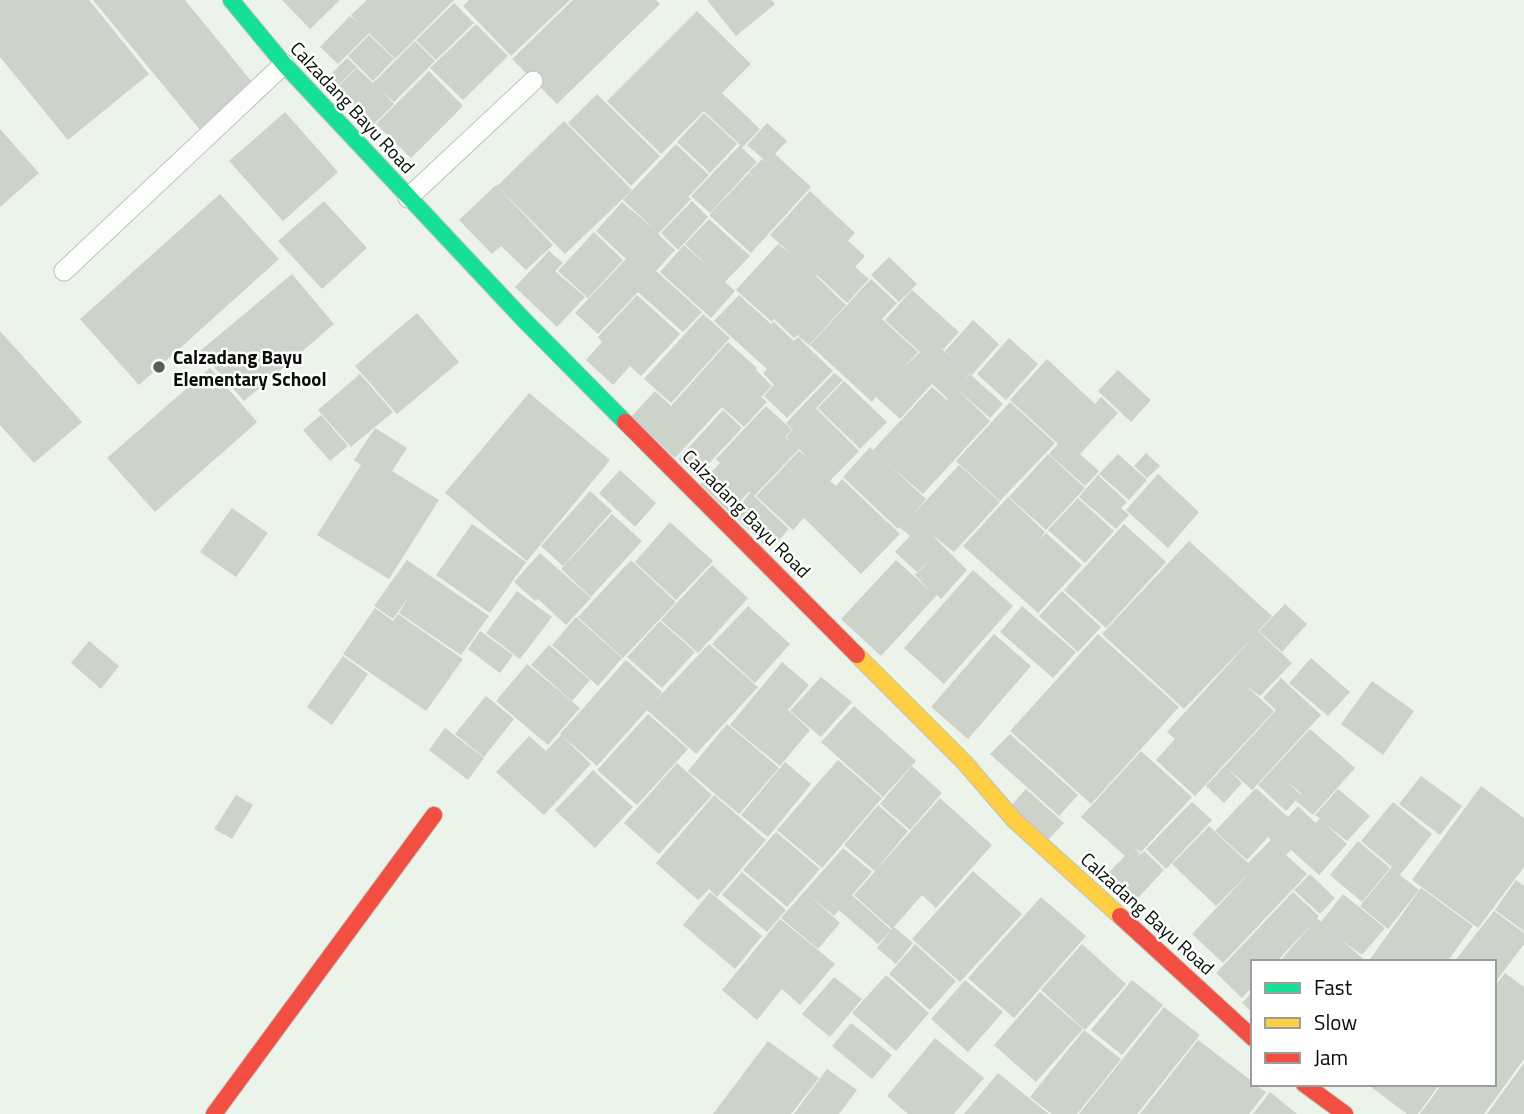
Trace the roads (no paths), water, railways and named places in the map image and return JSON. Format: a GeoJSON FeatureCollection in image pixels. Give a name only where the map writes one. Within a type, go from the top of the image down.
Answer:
{"type":"FeatureCollection","features":[{"type":"Feature","properties":{"kind":"street","name":"Calzadang Bayu Road"},"geometry":{"type":"LineString","coordinates":[[231,0],[284,64],[524,320],[965,763],[1016,821],[1251,1036]]}},
{"type":"Feature","properties":{"kind":"street"},"geometry":{"type":"LineString","coordinates":[[214,1114],[434,815]]}},
{"type":"Feature","properties":{"kind":"street"},"geometry":{"type":"LineString","coordinates":[[1307,1086],[1345,1114]]}},
{"type":"Feature","properties":{"kind":"lane"},"geometry":{"type":"LineString","coordinates":[[64,271],[284,64]]}},
{"type":"Feature","properties":{"kind":"lane"},"geometry":{"type":"LineString","coordinates":[[408,198],[533,81]]}},
{"type":"Feature","properties":{"kind":"place","name":"Calzadang Bayu Elementary School"},"geometry":{"type":"Point","coordinates":[159,367]}}]}
